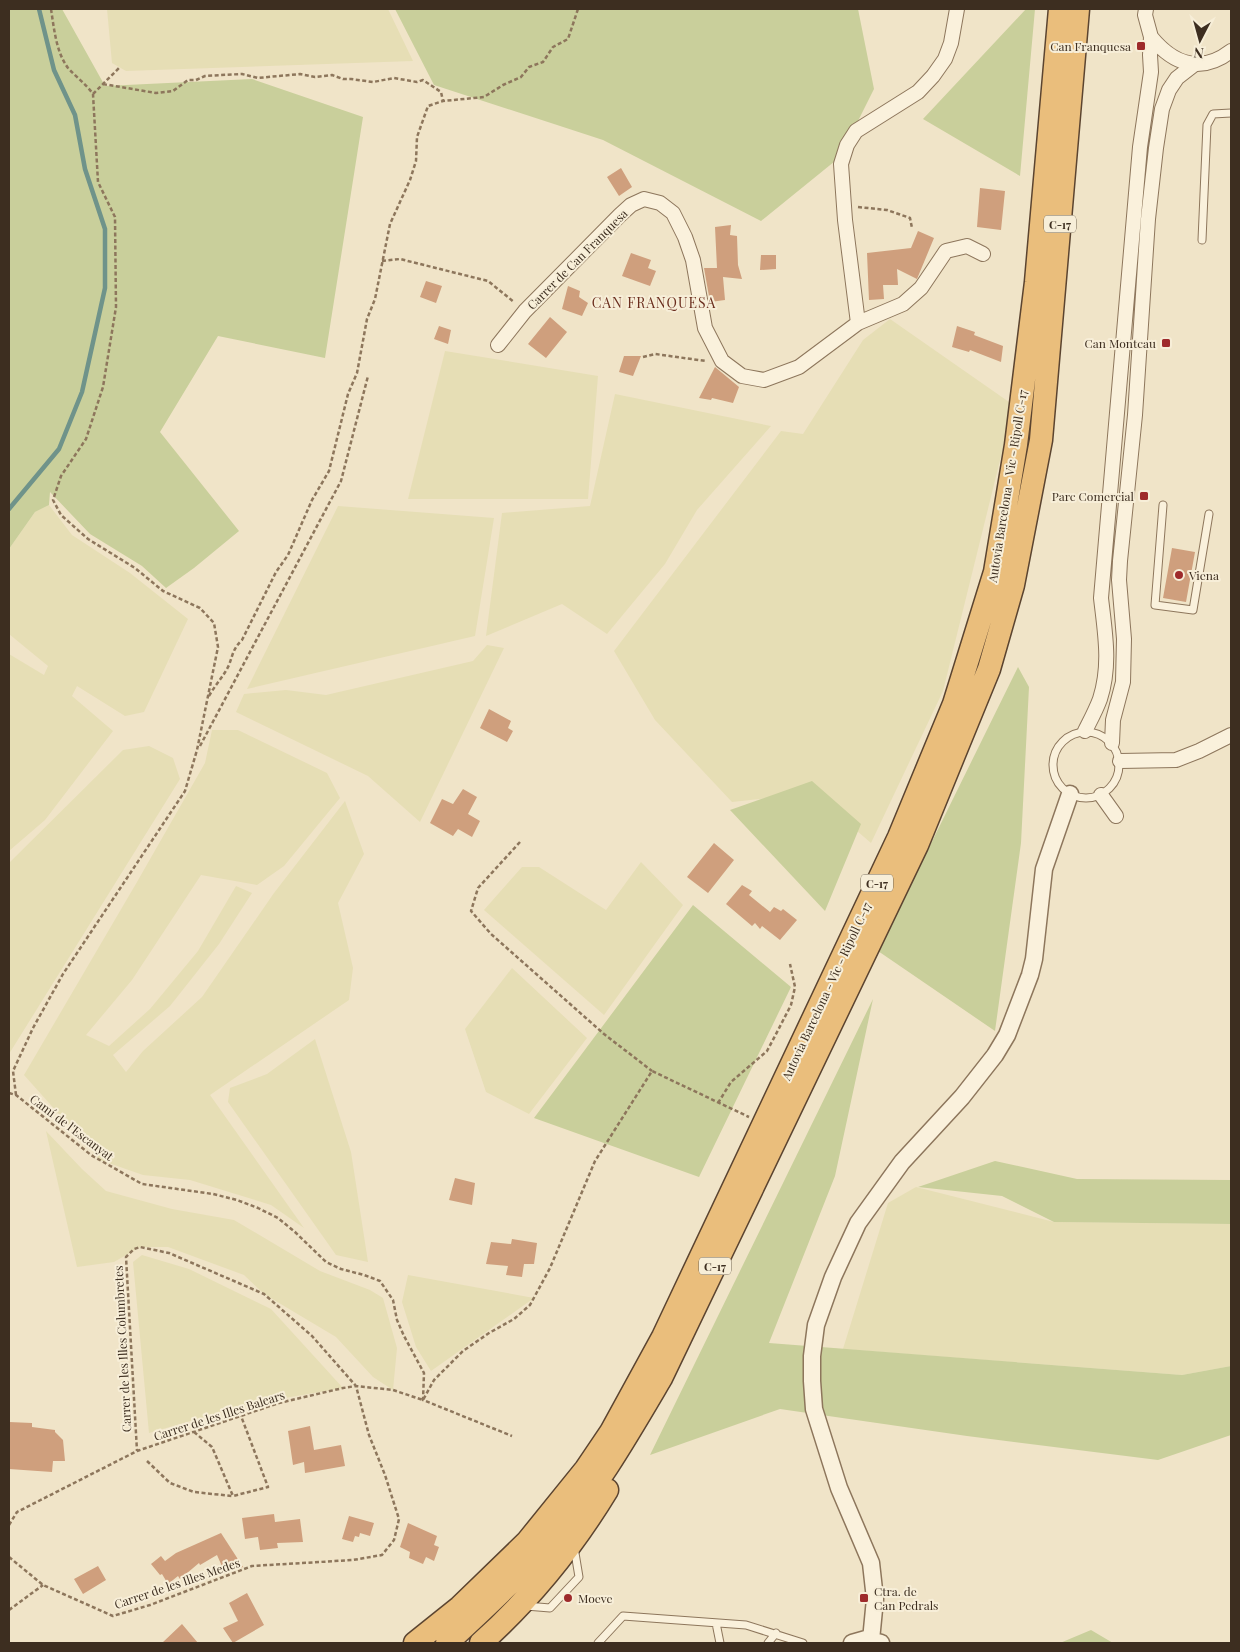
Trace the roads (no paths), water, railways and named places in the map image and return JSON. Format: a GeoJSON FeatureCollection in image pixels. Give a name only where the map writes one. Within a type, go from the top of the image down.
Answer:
{"type":"FeatureCollection","features":[{"type":"Feature","properties":{"kind":"highway","name":"Autovia Barcelona - Vic - Ripoll C-17"},"geometry":{"type":"LineString","coordinates":[[415,1643],[460,1607],[528,1542],[586,1469],[611,1432],[663,1337],[903,828],[954,704],[995,572],[1016,445],[1036,282],[1060,9]]}},
{"type":"Feature","properties":{"kind":"highway","name":"Autovia Barcelona - Vic - Ripoll C-17"},"geometry":{"type":"LineString","coordinates":[[447,1643],[516,1578],[553,1538],[586,1497],[620,1447],[662,1378],[917,845],[989,669],[1013,585],[1041,440],[1078,9]]}},
{"type":"Feature","properties":{"kind":"highway"},"geometry":{"type":"LineString","coordinates":[[481,1643],[500,1626],[574,1541],[658,1405],[662,1378]]}},
{"type":"Feature","properties":{"kind":"street"},"geometry":{"type":"LineString","coordinates":[[858,323],[844,210],[841,164],[847,145],[856,131],[918,92],[933,76],[945,59],[952,43],[957,9]]}},
{"type":"Feature","properties":{"kind":"street"},"geometry":{"type":"LineString","coordinates":[[1085,732],[1100,701],[1107,661],[1107,641],[1101,598],[1102,576],[1140,147],[1151,72],[1151,37],[1145,15],[1146,9]]}},
{"type":"Feature","properties":{"kind":"street"},"geometry":{"type":"LineString","coordinates":[[1151,37],[1162,51],[1178,60],[1195,64],[1209,63],[1222,58],[1231,51]]}},
{"type":"Feature","properties":{"kind":"street"},"geometry":{"type":"LineString","coordinates":[[1112,743],[1113,720],[1124,682],[1124,639],[1120,598],[1120,571],[1135,414],[1148,219],[1156,148],[1162,110],[1169,90],[1177,78],[1195,64]]}},
{"type":"Feature","properties":{"kind":"street","name":"Carrer de Can Franquesa"},"geometry":{"type":"LineString","coordinates":[[498,344],[525,311],[631,205],[644,199],[660,203],[673,213],[685,237],[693,260],[705,328],[722,360],[742,376],[764,380],[799,367],[858,323],[903,304],[921,288],[946,251],[967,246],[983,254]]}},
{"type":"Feature","properties":{"kind":"street"},"geometry":{"type":"LineString","coordinates":[[1120,761],[1176,760],[1231,735]]}},
{"type":"Feature","properties":{"kind":"street"},"geometry":{"type":"LineString","coordinates":[[852,1643],[862,1640],[876,1641],[875,1599],[871,1564],[839,1488],[814,1408],[812,1356],[816,1325],[833,1277],[858,1223],[902,1162],[962,1097],[995,1055],[1007,1035],[1030,975],[1034,959],[1044,869],[1070,794]]}},
{"type":"Feature","properties":{"kind":"street"},"geometry":{"type":"LineString","coordinates":[[1101,795],[1116,816]]}},
{"type":"Feature","properties":{"kind":"lane"},"geometry":{"type":"LineString","coordinates":[[1202,240],[1208,125],[1212,114],[1231,113]]}},
{"type":"Feature","properties":{"kind":"lane"},"geometry":{"type":"LineString","coordinates":[[1163,505],[1156,604],[1193,610],[1209,514]]}},
{"type":"Feature","properties":{"kind":"lane"},"geometry":{"type":"LineString","coordinates":[[1095,732],[1112,743],[1120,761],[1119,775],[1112,787],[1101,795],[1091,798],[1080,798],[1070,794],[1061,787],[1053,768],[1054,757],[1058,747],[1065,739],[1074,734],[1095,732]]}},
{"type":"Feature","properties":{"kind":"lane"},"geometry":{"type":"LineString","coordinates":[[598,1643],[623,1616],[746,1625],[804,1643]]}},
{"type":"Feature","properties":{"kind":"lane"},"geometry":{"type":"LineString","coordinates":[[716,1623],[720,1643]]}},
{"type":"Feature","properties":{"kind":"lane"},"geometry":{"type":"LineString","coordinates":[[768,1643],[776,1634]]}},
{"type":"Feature","properties":{"kind":"waterway"},"geometry":{"type":"LineString","coordinates":[[9,509],[59,449],[82,392],[105,288],[105,229],[85,169],[75,115],[54,70],[39,9]]}},
{"type":"Feature","properties":{"kind":"place","name":"Can Franquesa"},"geometry":{"type":"Point","coordinates":[1141,46]}},
{"type":"Feature","properties":{"kind":"place","name":"Can Montcau"},"geometry":{"type":"Point","coordinates":[1166,343]}},
{"type":"Feature","properties":{"kind":"place","name":"Parc Comercial"},"geometry":{"type":"Point","coordinates":[1144,496]}},
{"type":"Feature","properties":{"kind":"place","name":"Viena"},"geometry":{"type":"Point","coordinates":[1179,575]}},
{"type":"Feature","properties":{"kind":"place","name":"Moeve"},"geometry":{"type":"Point","coordinates":[568,1598]}},
{"type":"Feature","properties":{"kind":"place","name":"Ctra. de Can Pedrals"},"geometry":{"type":"Point","coordinates":[864,1598]}},
{"type":"Feature","properties":{"kind":"district","name":"CAN FRANQUESA"},"geometry":{"type":"Point","coordinates":[654,302]}}]}
